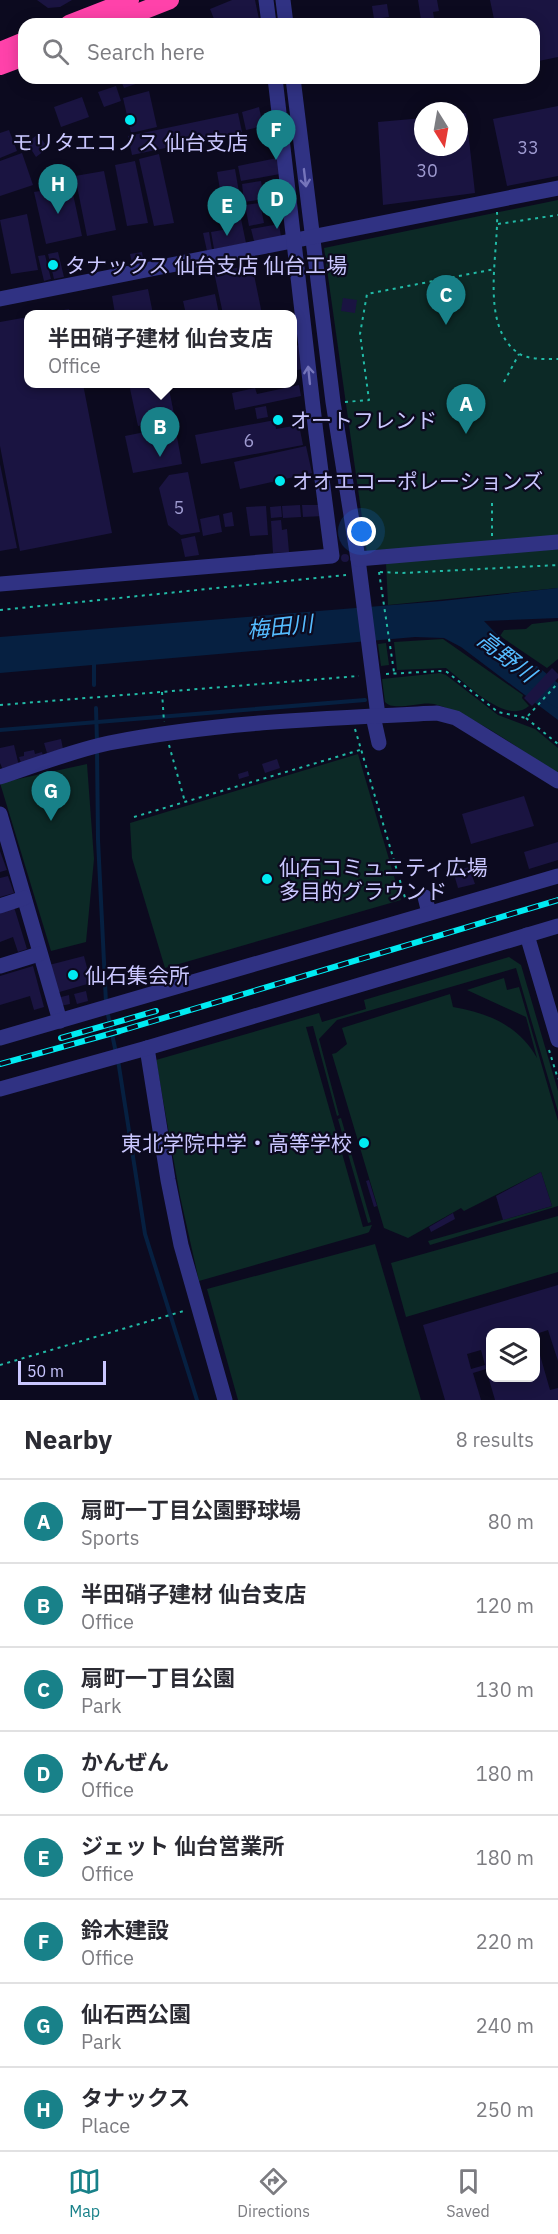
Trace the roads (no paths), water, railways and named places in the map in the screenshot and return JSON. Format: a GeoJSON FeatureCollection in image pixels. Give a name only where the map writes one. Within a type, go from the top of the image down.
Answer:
{"type":"FeatureCollection","features":[{"type":"Feature","properties":{"kind":"highway"},"geometry":{"type":"LineString","coordinates":[[84,18],[130,0]]}},
{"type":"Feature","properties":{"kind":"highway"},"geometry":{"type":"LineString","coordinates":[[124,18],[170,0]]}},
{"type":"Feature","properties":{"kind":"highway"},"geometry":{"type":"LineString","coordinates":[[0,51],[18,44]]}},
{"type":"Feature","properties":{"kind":"highway"},"geometry":{"type":"LineString","coordinates":[[0,66],[18,59]]}},
{"type":"Feature","properties":{"kind":"street"},"geometry":{"type":"LineString","coordinates":[[266,0],[268,18]]}},
{"type":"Feature","properties":{"kind":"street"},"geometry":{"type":"LineString","coordinates":[[283,0],[285,18]]}},
{"type":"Feature","properties":{"kind":"street"},"geometry":{"type":"LineString","coordinates":[[0,584],[332,556],[276,84]]}},
{"type":"Feature","properties":{"kind":"street"},"geometry":{"type":"LineString","coordinates":[[294,84],[333,402],[360,571],[373,671],[379,743]]}},
{"type":"Feature","properties":{"kind":"street"},"geometry":{"type":"LineString","coordinates":[[0,299],[558,188]]}},
{"type":"Feature","properties":{"kind":"street"},"geometry":{"type":"LineString","coordinates":[[316,433],[338,430]]}},
{"type":"Feature","properties":{"kind":"street"},"geometry":{"type":"LineString","coordinates":[[360,571],[492,548],[558,542]]}},
{"type":"Feature","properties":{"kind":"street"},"geometry":{"type":"LineString","coordinates":[[0,777],[89,748],[166,734],[223,727],[287,729],[352,717],[437,712],[456,718],[558,782]]}},
{"type":"Feature","properties":{"kind":"street"},"geometry":{"type":"LineString","coordinates":[[0,814],[4,840],[24,898],[60,1021]]}},
{"type":"Feature","properties":{"kind":"street"},"geometry":{"type":"LineString","coordinates":[[0,1038],[558,876]]}},
{"type":"Feature","properties":{"kind":"street"},"geometry":{"type":"LineString","coordinates":[[425,897],[429,913]]}},
{"type":"Feature","properties":{"kind":"street"},"geometry":{"type":"LineString","coordinates":[[0,906],[24,898]]}},
{"type":"Feature","properties":{"kind":"street"},"geometry":{"type":"LineString","coordinates":[[0,1089],[130,1053],[558,926]]}},
{"type":"Feature","properties":{"kind":"street"},"geometry":{"type":"LineString","coordinates":[[527,935],[558,1040]]}},
{"type":"Feature","properties":{"kind":"street"},"geometry":{"type":"LineString","coordinates":[[0,966],[39,954]]}},
{"type":"Feature","properties":{"kind":"street"},"geometry":{"type":"LineString","coordinates":[[147,1048],[181,1245],[225,1400]]}},
{"type":"Feature","properties":{"kind":"water","name":"梅田川"},"geometry":{"type":"Polygon","coordinates":[[[558,588],[558,618],[484,621],[558,698],[558,720],[461,647],[444,638],[415,637],[0,673],[0,637],[442,601],[558,588]]]}},
{"type":"Feature","properties":{"kind":"waterway"},"geometry":{"type":"LineString","coordinates":[[94,662],[94,685]]}},
{"type":"Feature","properties":{"kind":"waterway","name":"高野川"},"geometry":{"type":"LineString","coordinates":[[533,676],[558,697]]}},
{"type":"Feature","properties":{"kind":"waterway"},"geometry":{"type":"LineString","coordinates":[[0,730],[365,700]]}},
{"type":"Feature","properties":{"kind":"waterway"},"geometry":{"type":"LineString","coordinates":[[96,708],[97,742]]}},
{"type":"Feature","properties":{"kind":"waterway"},"geometry":{"type":"LineString","coordinates":[[97,749],[98,840],[106,1003]]}},
{"type":"Feature","properties":{"kind":"waterway"},"geometry":{"type":"LineString","coordinates":[[107,1010],[116,1053]]}},
{"type":"Feature","properties":{"kind":"waterway"},"geometry":{"type":"LineString","coordinates":[[118,1060],[145,1234],[197,1400]]}},
{"type":"Feature","properties":{"kind":"railway"},"geometry":{"type":"LineString","coordinates":[[0,1064],[120,1031],[558,900]]}},
{"type":"Feature","properties":{"kind":"railway"},"geometry":{"type":"LineString","coordinates":[[61,1038],[156,1011]]}},
{"type":"Feature","properties":{"kind":"place","name":"モリタエコノス 仙台支店"},"geometry":{"type":"Point","coordinates":[130,120]}},
{"type":"Feature","properties":{"kind":"place","name":"鈴木建設"},"geometry":{"type":"Point","coordinates":[276,160]}},
{"type":"Feature","properties":{"kind":"place","name":"タナックス"},"geometry":{"type":"Point","coordinates":[58,214]}},
{"type":"Feature","properties":{"kind":"place","name":"かんぜん"},"geometry":{"type":"Point","coordinates":[277,229]}},
{"type":"Feature","properties":{"kind":"place","name":"ジェット 仙台営業所"},"geometry":{"type":"Point","coordinates":[227,236]}},
{"type":"Feature","properties":{"kind":"place","name":"タナックス 仙台支店 仙台工場"},"geometry":{"type":"Point","coordinates":[53,265]}},
{"type":"Feature","properties":{"kind":"place","name":"扇町一丁目公園"},"geometry":{"type":"Point","coordinates":[446,325]}},
{"type":"Feature","properties":{"kind":"place","name":"オートフレンド"},"geometry":{"type":"Point","coordinates":[278,420]}},
{"type":"Feature","properties":{"kind":"place","name":"扇町一丁目公園野球場"},"geometry":{"type":"Point","coordinates":[466,434]}},
{"type":"Feature","properties":{"kind":"place","name":"半田硝子建材 仙台支店"},"geometry":{"type":"Point","coordinates":[160,457]}},
{"type":"Feature","properties":{"kind":"place","name":"オオエコーポレーションズ"},"geometry":{"type":"Point","coordinates":[280,481]}},
{"type":"Feature","properties":{"kind":"place","name":"仙石西公園"},"geometry":{"type":"Point","coordinates":[51,821]}},
{"type":"Feature","properties":{"kind":"place","name":"仙石コミュニティ広場 多目的グラウンド"},"geometry":{"type":"Point","coordinates":[267,879]}},
{"type":"Feature","properties":{"kind":"place","name":"仙石集会所"},"geometry":{"type":"Point","coordinates":[73,975]}},
{"type":"Feature","properties":{"kind":"place","name":"東北学院中学・高等学校"},"geometry":{"type":"Point","coordinates":[364,1143]}}]}
